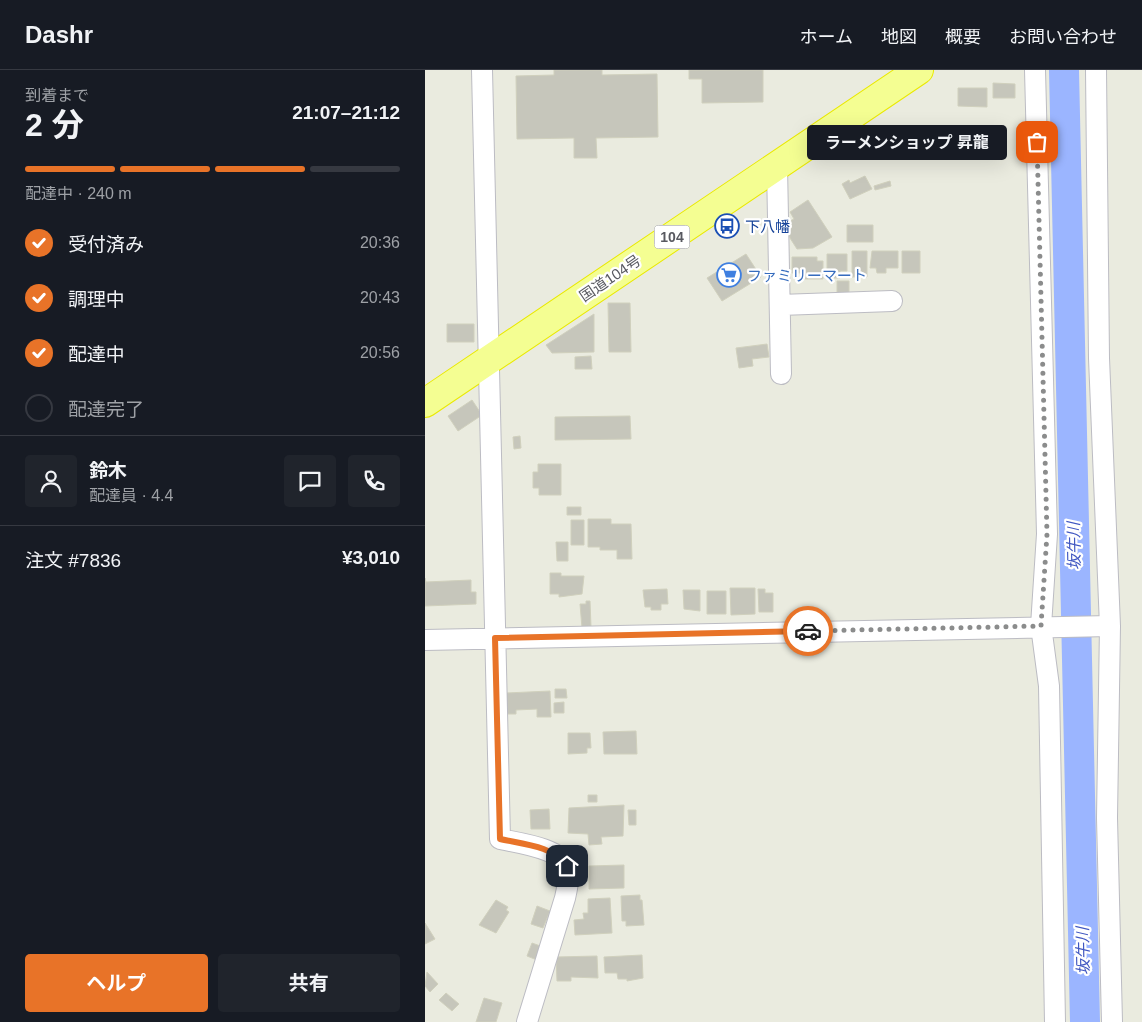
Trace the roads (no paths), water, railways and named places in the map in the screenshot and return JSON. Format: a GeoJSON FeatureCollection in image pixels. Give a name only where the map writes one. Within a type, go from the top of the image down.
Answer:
{"type":"FeatureCollection","features":[{"type":"Feature","properties":{"kind":"highway","name":"国道104号"},"geometry":{"type":"LineString","coordinates":[[425,403],[919,70]]}},
{"type":"Feature","properties":{"kind":"street"},"geometry":{"type":"LineString","coordinates":[[482,70],[500,839],[553,852],[562,858],[567,866],[568,878],[565,898],[527,1022]]}},
{"type":"Feature","properties":{"kind":"street"},"geometry":{"type":"LineString","coordinates":[[1035,70],[1047,534],[1041,626],[1049,686],[1055,1022]]}},
{"type":"Feature","properties":{"kind":"street"},"geometry":{"type":"LineString","coordinates":[[1096,70],[1099,358],[1111,626],[1107,818],[1112,1022]]}},
{"type":"Feature","properties":{"kind":"street"},"geometry":{"type":"LineString","coordinates":[[777,166],[781,374]]}},
{"type":"Feature","properties":{"kind":"street"},"geometry":{"type":"LineString","coordinates":[[779,305],[892,301]]}},
{"type":"Feature","properties":{"kind":"street"},"geometry":{"type":"LineString","coordinates":[[425,640],[1111,626]]}},
{"type":"Feature","properties":{"kind":"waterway","name":"坂牛川"},"geometry":{"type":"LineString","coordinates":[[1064,70],[1085,1022]]}},
{"type":"Feature","properties":{"kind":"place","name":"ラーメンショップ 昇龍"},"geometry":{"type":"Point","coordinates":[1037,142]}},
{"type":"Feature","properties":{"kind":"place","name":"下八幡"},"geometry":{"type":"Point","coordinates":[727,226]}},
{"type":"Feature","properties":{"kind":"place","name":"ファミリーマート"},"geometry":{"type":"Point","coordinates":[729,275]}}]}
